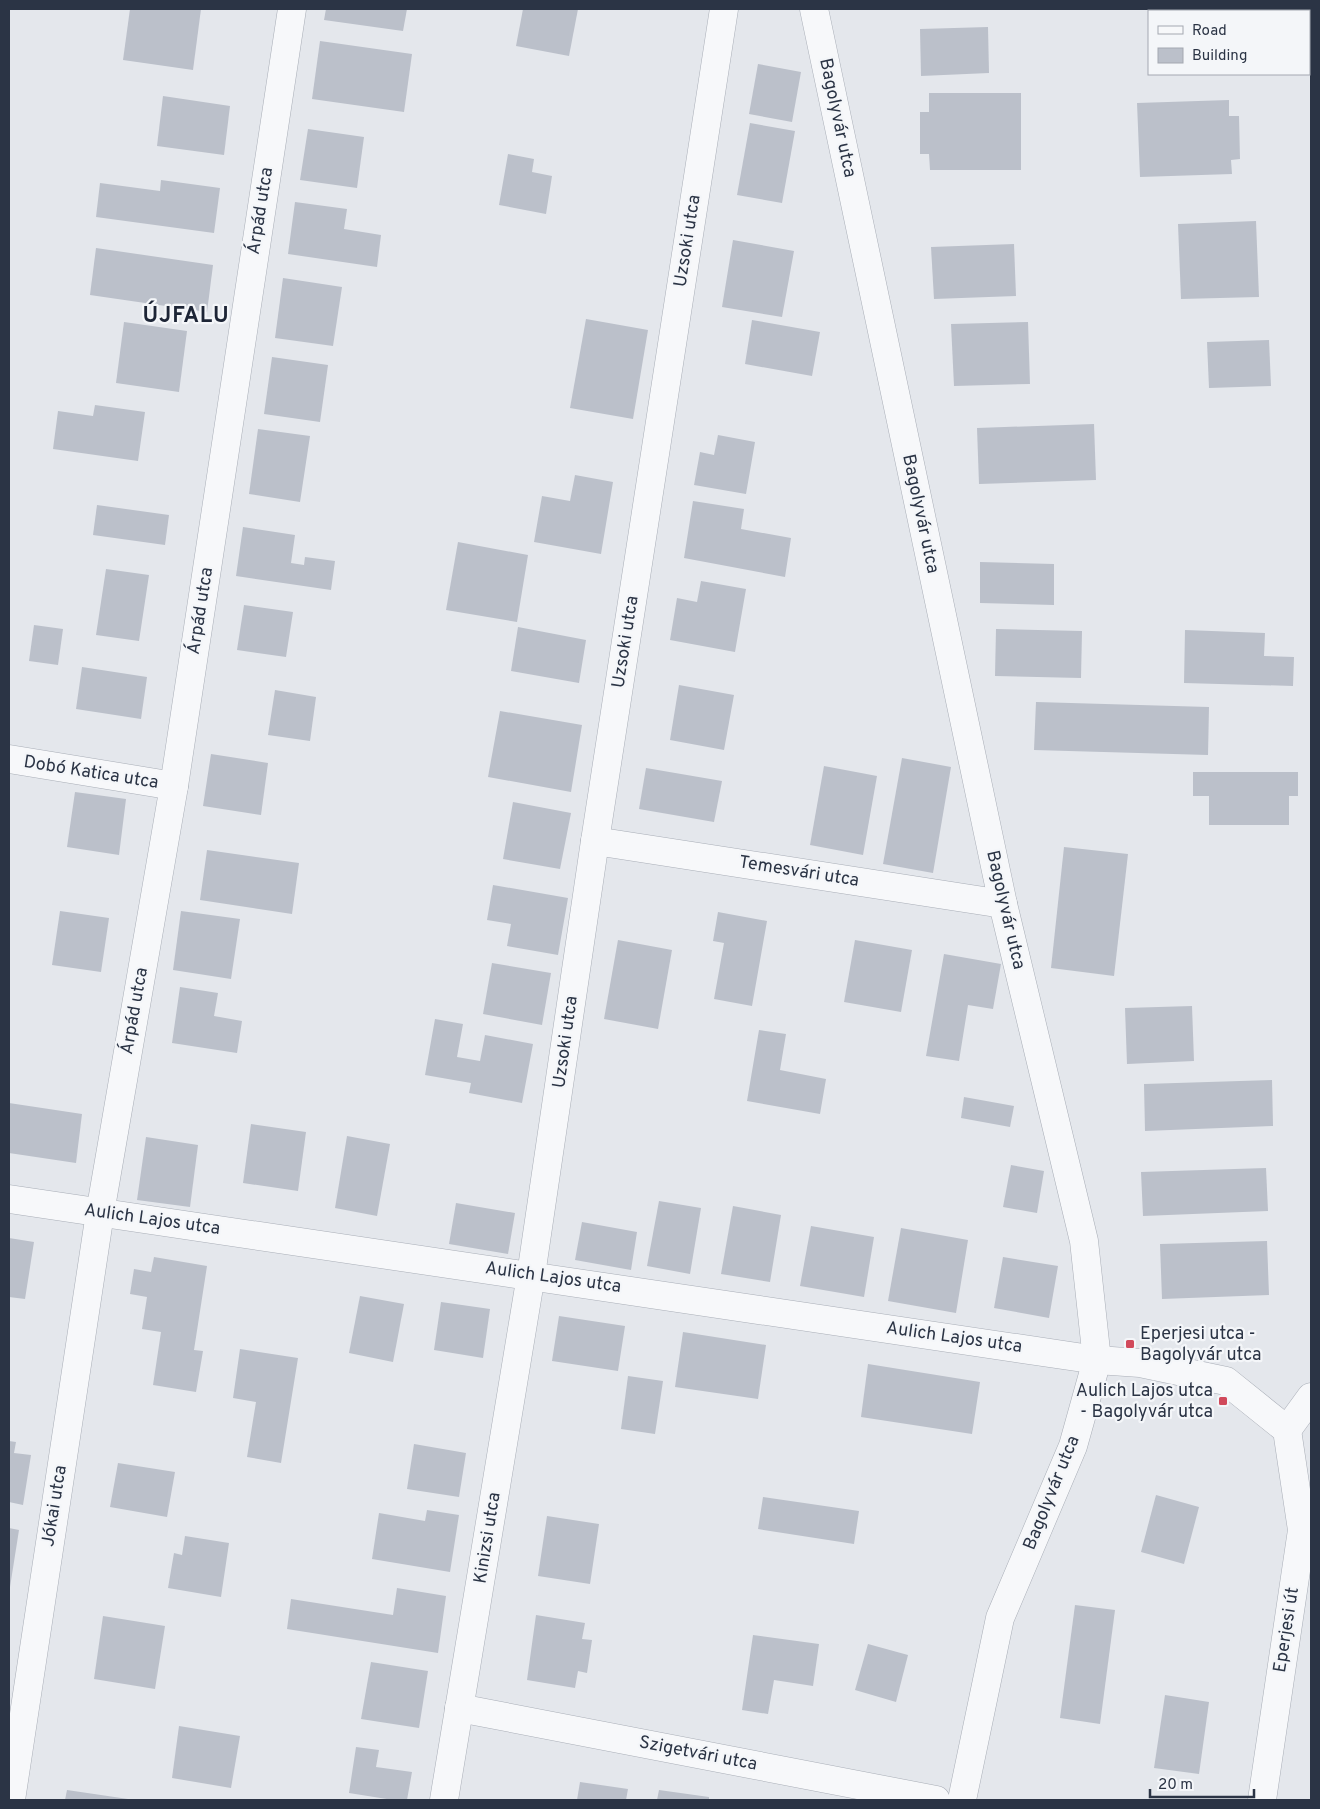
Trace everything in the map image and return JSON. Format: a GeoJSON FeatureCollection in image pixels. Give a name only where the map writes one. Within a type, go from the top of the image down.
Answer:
{"type":"FeatureCollection","features":[{"type":"Feature","properties":{"kind":"street","name":"Árpád utca"},"geometry":{"type":"LineString","coordinates":[[100,1213],[174,786],[292,9]]}},
{"type":"Feature","properties":{"kind":"street","name":"Uzsoki utca"},"geometry":{"type":"LineString","coordinates":[[531,1275],[595,841],[724,9]]}},
{"type":"Feature","properties":{"kind":"street","name":"Bagolyvár utca"},"geometry":{"type":"LineString","coordinates":[[814,9],[1003,904],[1084,1241],[1097,1360],[1073,1446],[1000,1618],[962,1800]]}},
{"type":"Feature","properties":{"kind":"street","name":"Dobó Katica utca"},"geometry":{"type":"LineString","coordinates":[[9,759],[174,786]]}},
{"type":"Feature","properties":{"kind":"street","name":"Temesvári utca"},"geometry":{"type":"LineString","coordinates":[[595,841],[1003,904]]}},
{"type":"Feature","properties":{"kind":"street","name":"Aulich Lajos utca"},"geometry":{"type":"LineString","coordinates":[[9,1199],[1097,1360]]}},
{"type":"Feature","properties":{"kind":"street","name":"Jókai utca"},"geometry":{"type":"LineString","coordinates":[[11,1800],[100,1213]]}},
{"type":"Feature","properties":{"kind":"street","name":"Kinizsi utca"},"geometry":{"type":"LineString","coordinates":[[444,1800],[531,1275]]}},
{"type":"Feature","properties":{"kind":"street"},"geometry":{"type":"LineString","coordinates":[[1097,1360],[1140,1364],[1226,1381],[1287,1430],[1311,1397]]}},
{"type":"Feature","properties":{"kind":"street","name":"Eperjesi út"},"geometry":{"type":"LineString","coordinates":[[1262,1800],[1302,1530],[1287,1430]]}},
{"type":"Feature","properties":{"kind":"street","name":"Szigetvári utca"},"geometry":{"type":"LineString","coordinates":[[459,1708],[936,1800]]}},
{"type":"Feature","properties":{"kind":"building"},"geometry":{"type":"Polygon","coordinates":[[[130,9],[201,9],[193,70],[123,60],[130,9]]]}},
{"type":"Feature","properties":{"kind":"building"},"geometry":{"type":"Polygon","coordinates":[[[326,9],[407,9],[403,31],[324,20],[326,9]]]}},
{"type":"Feature","properties":{"kind":"building"},"geometry":{"type":"Polygon","coordinates":[[[523,9],[578,9],[569,56],[516,46],[523,9]]]}},
{"type":"Feature","properties":{"kind":"building"},"geometry":{"type":"Polygon","coordinates":[[[988,27],[989,73],[921,76],[920,29],[988,27]]]}},
{"type":"Feature","properties":{"kind":"building"},"geometry":{"type":"Polygon","coordinates":[[[320,41],[412,54],[404,112],[312,99],[320,41]]]}},
{"type":"Feature","properties":{"kind":"building"},"geometry":{"type":"Polygon","coordinates":[[[758,64],[801,72],[792,122],[749,114],[758,64]]]}},
{"type":"Feature","properties":{"kind":"building"},"geometry":{"type":"Polygon","coordinates":[[[929,93],[1021,93],[1021,170],[930,170],[929,154],[920,154],[920,112],[929,112],[929,93]]]}},
{"type":"Feature","properties":{"kind":"building"},"geometry":{"type":"Polygon","coordinates":[[[163,96],[230,106],[224,155],[157,146],[163,96]]]}},
{"type":"Feature","properties":{"kind":"building"},"geometry":{"type":"Polygon","coordinates":[[[1229,100],[1229,116],[1239,116],[1240,159],[1231,160],[1232,174],[1140,177],[1137,103],[1229,100]]]}},
{"type":"Feature","properties":{"kind":"building"},"geometry":{"type":"Polygon","coordinates":[[[750,123],[795,131],[782,203],[737,195],[750,123]]]}},
{"type":"Feature","properties":{"kind":"building"},"geometry":{"type":"Polygon","coordinates":[[[308,129],[364,137],[357,188],[300,180],[308,129]]]}},
{"type":"Feature","properties":{"kind":"building"},"geometry":{"type":"Polygon","coordinates":[[[508,154],[534,159],[532,172],[552,176],[546,214],[499,205],[508,154]]]}},
{"type":"Feature","properties":{"kind":"building"},"geometry":{"type":"Polygon","coordinates":[[[161,180],[220,188],[214,233],[96,217],[100,183],[160,191],[161,180]]]}},
{"type":"Feature","properties":{"kind":"building"},"geometry":{"type":"Polygon","coordinates":[[[295,202],[347,209],[344,229],[381,235],[377,267],[288,254],[295,202]]]}},
{"type":"Feature","properties":{"kind":"building"},"geometry":{"type":"Polygon","coordinates":[[[1256,221],[1259,297],[1181,299],[1178,224],[1256,221]]]}},
{"type":"Feature","properties":{"kind":"building"},"geometry":{"type":"Polygon","coordinates":[[[733,240],[794,251],[782,317],[722,307],[733,240]]]}},
{"type":"Feature","properties":{"kind":"building"},"geometry":{"type":"Polygon","coordinates":[[[1014,244],[1016,296],[934,299],[931,247],[1014,244]]]}},
{"type":"Feature","properties":{"kind":"building"},"geometry":{"type":"Polygon","coordinates":[[[96,248],[213,265],[207,312],[90,295],[96,248]]]}},
{"type":"Feature","properties":{"kind":"building"},"geometry":{"type":"Polygon","coordinates":[[[283,278],[342,287],[333,346],[275,338],[283,278]]]}},
{"type":"Feature","properties":{"kind":"building"},"geometry":{"type":"Polygon","coordinates":[[[586,319],[648,330],[633,419],[570,408],[586,319]]]}},
{"type":"Feature","properties":{"kind":"building"},"geometry":{"type":"Polygon","coordinates":[[[752,320],[820,332],[812,376],[745,364],[752,320]]]}},
{"type":"Feature","properties":{"kind":"building"},"geometry":{"type":"Polygon","coordinates":[[[124,322],[187,331],[179,392],[116,383],[124,322]]]}},
{"type":"Feature","properties":{"kind":"building"},"geometry":{"type":"Polygon","coordinates":[[[1028,322],[1030,384],[954,386],[951,324],[1028,322]]]}},
{"type":"Feature","properties":{"kind":"building"},"geometry":{"type":"Polygon","coordinates":[[[1269,340],[1271,386],[1209,388],[1207,342],[1269,340]]]}},
{"type":"Feature","properties":{"kind":"building"},"geometry":{"type":"Polygon","coordinates":[[[272,357],[328,365],[320,422],[264,414],[272,357]]]}},
{"type":"Feature","properties":{"kind":"building"},"geometry":{"type":"Polygon","coordinates":[[[95,405],[145,412],[138,461],[53,449],[58,411],[93,416],[95,405]]]}},
{"type":"Feature","properties":{"kind":"building"},"geometry":{"type":"Polygon","coordinates":[[[1094,424],[1096,480],[979,484],[977,428],[1094,424]]]}},
{"type":"Feature","properties":{"kind":"building"},"geometry":{"type":"Polygon","coordinates":[[[258,429],[310,436],[300,502],[249,494],[258,429]]]}},
{"type":"Feature","properties":{"kind":"building"},"geometry":{"type":"Polygon","coordinates":[[[718,435],[755,442],[746,494],[694,485],[700,452],[714,455],[718,435]]]}},
{"type":"Feature","properties":{"kind":"building"},"geometry":{"type":"Polygon","coordinates":[[[575,475],[613,482],[601,554],[534,542],[542,496],[570,501],[575,475]]]}},
{"type":"Feature","properties":{"kind":"building"},"geometry":{"type":"Polygon","coordinates":[[[693,501],[744,509],[741,529],[791,538],[785,577],[684,558],[693,501]]]}},
{"type":"Feature","properties":{"kind":"building"},"geometry":{"type":"Polygon","coordinates":[[[97,505],[169,515],[165,545],[93,535],[97,505]]]}},
{"type":"Feature","properties":{"kind":"building"},"geometry":{"type":"Polygon","coordinates":[[[243,527],[295,535],[291,563],[304,565],[305,557],[335,561],[331,590],[236,576],[243,527]]]}},
{"type":"Feature","properties":{"kind":"building"},"geometry":{"type":"Polygon","coordinates":[[[458,542],[528,555],[517,622],[446,610],[458,542]]]}},
{"type":"Feature","properties":{"kind":"building"},"geometry":{"type":"Polygon","coordinates":[[[980,562],[1054,564],[1054,605],[980,603],[980,562]]]}},
{"type":"Feature","properties":{"kind":"building"},"geometry":{"type":"Polygon","coordinates":[[[106,569],[149,575],[139,641],[96,635],[106,569]]]}},
{"type":"Feature","properties":{"kind":"building"},"geometry":{"type":"Polygon","coordinates":[[[701,581],[746,589],[735,652],[670,640],[677,598],[697,602],[701,581]]]}},
{"type":"Feature","properties":{"kind":"building"},"geometry":{"type":"Polygon","coordinates":[[[244,605],[293,612],[286,657],[237,650],[244,605]]]}},
{"type":"Feature","properties":{"kind":"building"},"geometry":{"type":"Polygon","coordinates":[[[34,625],[63,629],[58,665],[29,661],[34,625]]]}},
{"type":"Feature","properties":{"kind":"building"},"geometry":{"type":"Polygon","coordinates":[[[518,627],[586,640],[579,683],[511,671],[518,627]]]}},
{"type":"Feature","properties":{"kind":"building"},"geometry":{"type":"Polygon","coordinates":[[[996,629],[1082,631],[1081,678],[995,676],[996,629]]]}},
{"type":"Feature","properties":{"kind":"building"},"geometry":{"type":"Polygon","coordinates":[[[1185,630],[1265,633],[1264,656],[1294,657],[1293,686],[1184,683],[1185,630]]]}},
{"type":"Feature","properties":{"kind":"building"},"geometry":{"type":"Polygon","coordinates":[[[82,667],[147,677],[141,719],[76,709],[82,667]]]}},
{"type":"Feature","properties":{"kind":"building"},"geometry":{"type":"Polygon","coordinates":[[[679,685],[734,695],[724,750],[670,740],[679,685]]]}},
{"type":"Feature","properties":{"kind":"building"},"geometry":{"type":"Polygon","coordinates":[[[275,690],[316,697],[310,741],[268,735],[275,690]]]}},
{"type":"Feature","properties":{"kind":"building"},"geometry":{"type":"Polygon","coordinates":[[[1036,702],[1209,707],[1208,755],[1034,750],[1036,702]]]}},
{"type":"Feature","properties":{"kind":"building"},"geometry":{"type":"Polygon","coordinates":[[[500,711],[582,725],[571,792],[488,777],[500,711]]]}},
{"type":"Feature","properties":{"kind":"building"},"geometry":{"type":"Polygon","coordinates":[[[211,754],[268,763],[261,815],[203,806],[211,754]]]}},
{"type":"Feature","properties":{"kind":"building"},"geometry":{"type":"Polygon","coordinates":[[[902,758],[951,767],[933,873],[883,864],[902,758]]]}},
{"type":"Feature","properties":{"kind":"building"},"geometry":{"type":"Polygon","coordinates":[[[824,766],[877,776],[863,855],[810,845],[824,766]]]}},
{"type":"Feature","properties":{"kind":"building"},"geometry":{"type":"Polygon","coordinates":[[[646,768],[722,781],[714,822],[639,809],[646,768]]]}},
{"type":"Feature","properties":{"kind":"building"},"geometry":{"type":"Polygon","coordinates":[[[1193,772],[1298,772],[1298,796],[1289,796],[1289,825],[1209,825],[1209,796],[1193,796],[1193,772]]]}},
{"type":"Feature","properties":{"kind":"building"},"geometry":{"type":"Polygon","coordinates":[[[75,792],[126,799],[119,855],[67,847],[75,792]]]}},
{"type":"Feature","properties":{"kind":"building"},"geometry":{"type":"Polygon","coordinates":[[[513,802],[571,813],[560,869],[503,859],[513,802]]]}},
{"type":"Feature","properties":{"kind":"building"},"geometry":{"type":"Polygon","coordinates":[[[1064,847],[1128,854],[1114,976],[1051,968],[1064,847]]]}},
{"type":"Feature","properties":{"kind":"building"},"geometry":{"type":"Polygon","coordinates":[[[207,850],[299,863],[292,914],[200,900],[207,850]]]}},
{"type":"Feature","properties":{"kind":"building"},"geometry":{"type":"Polygon","coordinates":[[[493,885],[568,898],[558,955],[507,946],[511,924],[487,920],[493,885]]]}},
{"type":"Feature","properties":{"kind":"building"},"geometry":{"type":"Polygon","coordinates":[[[60,911],[109,918],[101,972],[52,965],[60,911]]]}},
{"type":"Feature","properties":{"kind":"building"},"geometry":{"type":"Polygon","coordinates":[[[181,911],[240,919],[231,979],[173,970],[181,911]]]}},
{"type":"Feature","properties":{"kind":"building"},"geometry":{"type":"Polygon","coordinates":[[[718,912],[767,921],[752,1006],[714,999],[724,943],[713,941],[718,912]]]}},
{"type":"Feature","properties":{"kind":"building"},"geometry":{"type":"Polygon","coordinates":[[[618,940],[672,950],[658,1029],[604,1019],[618,940]]]}},
{"type":"Feature","properties":{"kind":"building"},"geometry":{"type":"Polygon","coordinates":[[[855,940],[912,950],[901,1012],[844,1002],[855,940]]]}},
{"type":"Feature","properties":{"kind":"building"},"geometry":{"type":"Polygon","coordinates":[[[944,954],[1001,964],[993,1009],[968,1005],[959,1061],[926,1056],[944,954]]]}},
{"type":"Feature","properties":{"kind":"building"},"geometry":{"type":"Polygon","coordinates":[[[492,963],[551,973],[542,1025],[483,1014],[492,963]]]}},
{"type":"Feature","properties":{"kind":"building"},"geometry":{"type":"Polygon","coordinates":[[[180,987],[218,993],[214,1016],[242,1021],[237,1053],[172,1043],[180,987]]]}},
{"type":"Feature","properties":{"kind":"building"},"geometry":{"type":"Polygon","coordinates":[[[1192,1006],[1194,1061],[1127,1064],[1125,1008],[1192,1006]]]}},
{"type":"Feature","properties":{"kind":"building"},"geometry":{"type":"Polygon","coordinates":[[[435,1019],[463,1024],[457,1057],[480,1061],[485,1035],[533,1044],[522,1103],[469,1093],[471,1083],[425,1075],[435,1019]]]}},
{"type":"Feature","properties":{"kind":"building"},"geometry":{"type":"Polygon","coordinates":[[[759,1030],[786,1034],[780,1070],[826,1079],[820,1114],[747,1101],[759,1030]]]}},
{"type":"Feature","properties":{"kind":"building"},"geometry":{"type":"Polygon","coordinates":[[[1272,1080],[1273,1126],[1145,1131],[1144,1084],[1272,1080]]]}},
{"type":"Feature","properties":{"kind":"building"},"geometry":{"type":"Polygon","coordinates":[[[964,1097],[1014,1106],[1010,1127],[961,1118],[964,1097]]]}},
{"type":"Feature","properties":{"kind":"building"},"geometry":{"type":"Polygon","coordinates":[[[9,1103],[82,1114],[76,1163],[9,1153],[9,1103]]]}},
{"type":"Feature","properties":{"kind":"building"},"geometry":{"type":"Polygon","coordinates":[[[251,1124],[306,1132],[298,1191],[243,1183],[251,1124]]]}},
{"type":"Feature","properties":{"kind":"building"},"geometry":{"type":"Polygon","coordinates":[[[347,1136],[390,1144],[377,1216],[335,1208],[347,1136]]]}},
{"type":"Feature","properties":{"kind":"building"},"geometry":{"type":"Polygon","coordinates":[[[146,1137],[198,1145],[190,1207],[137,1200],[146,1137]]]}},
{"type":"Feature","properties":{"kind":"building"},"geometry":{"type":"Polygon","coordinates":[[[1011,1165],[1044,1171],[1037,1213],[1003,1207],[1011,1165]]]}},
{"type":"Feature","properties":{"kind":"building"},"geometry":{"type":"Polygon","coordinates":[[[1266,1168],[1268,1211],[1143,1216],[1141,1172],[1266,1168]]]}},
{"type":"Feature","properties":{"kind":"building"},"geometry":{"type":"Polygon","coordinates":[[[659,1201],[701,1208],[690,1274],[647,1266],[659,1201]]]}},
{"type":"Feature","properties":{"kind":"building"},"geometry":{"type":"Polygon","coordinates":[[[456,1203],[515,1213],[508,1254],[449,1244],[456,1203]]]}},
{"type":"Feature","properties":{"kind":"building"},"geometry":{"type":"Polygon","coordinates":[[[733,1206],[781,1215],[770,1282],[721,1274],[733,1206]]]}},
{"type":"Feature","properties":{"kind":"building"},"geometry":{"type":"Polygon","coordinates":[[[582,1222],[637,1232],[631,1270],[575,1260],[582,1222]]]}},
{"type":"Feature","properties":{"kind":"building"},"geometry":{"type":"Polygon","coordinates":[[[811,1226],[874,1237],[864,1297],[800,1286],[811,1226]]]}},
{"type":"Feature","properties":{"kind":"building"},"geometry":{"type":"Polygon","coordinates":[[[901,1228],[968,1240],[956,1313],[888,1301],[901,1228]]]}},
{"type":"Feature","properties":{"kind":"building"},"geometry":{"type":"Polygon","coordinates":[[[9,1238],[34,1242],[25,1299],[9,1297],[9,1238]]]}},
{"type":"Feature","properties":{"kind":"building"},"geometry":{"type":"Polygon","coordinates":[[[1267,1241],[1269,1295],[1162,1299],[1160,1244],[1267,1241]]]}},
{"type":"Feature","properties":{"kind":"building"},"geometry":{"type":"Polygon","coordinates":[[[154,1257],[207,1266],[194,1350],[203,1351],[196,1392],[153,1385],[161,1332],[142,1329],[147,1297],[130,1294],[134,1269],[151,1272],[154,1257]]]}},
{"type":"Feature","properties":{"kind":"building"},"geometry":{"type":"Polygon","coordinates":[[[1003,1257],[1058,1266],[1049,1318],[994,1308],[1003,1257]]]}},
{"type":"Feature","properties":{"kind":"building"},"geometry":{"type":"Polygon","coordinates":[[[360,1296],[404,1304],[393,1362],[349,1353],[360,1296]]]}},
{"type":"Feature","properties":{"kind":"building"},"geometry":{"type":"Polygon","coordinates":[[[441,1302],[490,1309],[483,1358],[434,1350],[441,1302]]]}},
{"type":"Feature","properties":{"kind":"building"},"geometry":{"type":"Polygon","coordinates":[[[559,1316],[625,1326],[618,1371],[552,1361],[559,1316]]]}},
{"type":"Feature","properties":{"kind":"building"},"geometry":{"type":"Polygon","coordinates":[[[683,1332],[766,1345],[758,1399],[675,1387],[683,1332]]]}},
{"type":"Feature","properties":{"kind":"building"},"geometry":{"type":"Polygon","coordinates":[[[240,1349],[298,1358],[281,1463],[247,1457],[256,1402],[233,1398],[240,1349]]]}},
{"type":"Feature","properties":{"kind":"building"},"geometry":{"type":"Polygon","coordinates":[[[868,1364],[980,1382],[972,1434],[861,1417],[868,1364]]]}},
{"type":"Feature","properties":{"kind":"building"},"geometry":{"type":"Polygon","coordinates":[[[628,1376],[663,1381],[655,1434],[621,1429],[628,1376]]]}},
{"type":"Feature","properties":{"kind":"building"},"geometry":{"type":"Polygon","coordinates":[[[9,1441],[16,1442],[14,1453],[31,1455],[23,1505],[9,1502],[9,1441]]]}},
{"type":"Feature","properties":{"kind":"building"},"geometry":{"type":"Polygon","coordinates":[[[414,1444],[466,1453],[459,1497],[407,1489],[414,1444]]]}},
{"type":"Feature","properties":{"kind":"building"},"geometry":{"type":"Polygon","coordinates":[[[118,1463],[175,1472],[167,1517],[110,1507],[118,1463]]]}},
{"type":"Feature","properties":{"kind":"building"},"geometry":{"type":"Polygon","coordinates":[[[1156,1495],[1199,1507],[1184,1564],[1141,1552],[1156,1495]]]}},
{"type":"Feature","properties":{"kind":"building"},"geometry":{"type":"Polygon","coordinates":[[[763,1497],[859,1511],[854,1544],[758,1529],[763,1497]]]}},
{"type":"Feature","properties":{"kind":"building"},"geometry":{"type":"Polygon","coordinates":[[[427,1510],[459,1515],[450,1572],[372,1559],[379,1513],[425,1521],[427,1510]]]}},
{"type":"Feature","properties":{"kind":"building"},"geometry":{"type":"Polygon","coordinates":[[[547,1516],[599,1524],[590,1584],[538,1576],[547,1516]]]}},
{"type":"Feature","properties":{"kind":"building"},"geometry":{"type":"Polygon","coordinates":[[[9,1528],[19,1530],[10,1587],[9,1586],[9,1528]]]}},
{"type":"Feature","properties":{"kind":"building"},"geometry":{"type":"Polygon","coordinates":[[[185,1536],[229,1543],[221,1597],[168,1588],[174,1553],[182,1555],[185,1536]]]}},
{"type":"Feature","properties":{"kind":"building"},"geometry":{"type":"Polygon","coordinates":[[[397,1588],[446,1596],[438,1653],[287,1629],[291,1599],[393,1615],[397,1588]]]}},
{"type":"Feature","properties":{"kind":"building"},"geometry":{"type":"Polygon","coordinates":[[[1075,1605],[1115,1610],[1100,1724],[1060,1718],[1075,1605]]]}},
{"type":"Feature","properties":{"kind":"building"},"geometry":{"type":"Polygon","coordinates":[[[536,1615],[585,1623],[582,1639],[592,1640],[587,1673],[578,1671],[575,1688],[527,1680],[536,1615]]]}},
{"type":"Feature","properties":{"kind":"building"},"geometry":{"type":"Polygon","coordinates":[[[103,1616],[165,1626],[155,1689],[94,1679],[103,1616]]]}},
{"type":"Feature","properties":{"kind":"building"},"geometry":{"type":"Polygon","coordinates":[[[753,1635],[819,1644],[813,1686],[774,1680],[768,1714],[742,1710],[753,1635]]]}},
{"type":"Feature","properties":{"kind":"building"},"geometry":{"type":"Polygon","coordinates":[[[868,1644],[908,1655],[896,1702],[855,1690],[868,1644]]]}},
{"type":"Feature","properties":{"kind":"building"},"geometry":{"type":"Polygon","coordinates":[[[371,1662],[428,1671],[419,1728],[361,1719],[371,1662]]]}},
{"type":"Feature","properties":{"kind":"building"},"geometry":{"type":"Polygon","coordinates":[[[1165,1695],[1209,1702],[1199,1774],[1154,1768],[1165,1695]]]}},
{"type":"Feature","properties":{"kind":"building"},"geometry":{"type":"Polygon","coordinates":[[[179,1726],[240,1736],[231,1788],[172,1778],[179,1726]]]}},
{"type":"Feature","properties":{"kind":"building"},"geometry":{"type":"Polygon","coordinates":[[[356,1747],[379,1750],[376,1767],[412,1772],[407,1800],[393,1800],[349,1793],[356,1747]]]}},
{"type":"Feature","properties":{"kind":"building"},"geometry":{"type":"Polygon","coordinates":[[[580,1782],[628,1789],[626,1800],[577,1800],[580,1782]]]}},
{"type":"Feature","properties":{"kind":"building"},"geometry":{"type":"Polygon","coordinates":[[[67,1790],[128,1799],[128,1800],[65,1800],[67,1790]]]}},
{"type":"Feature","properties":{"kind":"building"},"geometry":{"type":"Polygon","coordinates":[[[659,1790],[709,1797],[709,1800],[657,1800],[659,1790]]]}},
{"type":"Feature","properties":{"kind":"place","name":"Eperjesi utca - Bagolyvár utca"},"geometry":{"type":"Point","coordinates":[1130,1344]}},
{"type":"Feature","properties":{"kind":"place","name":"Aulich Lajos utca - Bagolyvár utca"},"geometry":{"type":"Point","coordinates":[1223,1401]}},
{"type":"Feature","properties":{"kind":"district","name":"ÚJFALU"},"geometry":{"type":"Point","coordinates":[186,316]}}]}
